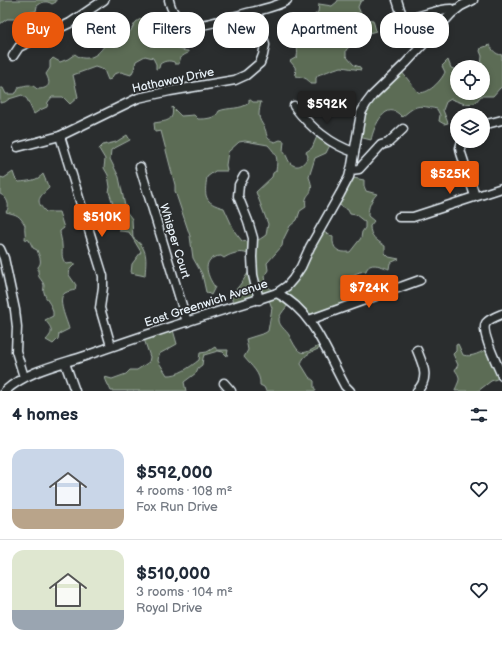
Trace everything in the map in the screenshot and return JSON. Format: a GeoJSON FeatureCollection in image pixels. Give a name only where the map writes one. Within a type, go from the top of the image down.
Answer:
{"type":"FeatureCollection","features":[{"type":"Feature","properties":{"kind":"street"},"geometry":{"type":"LineString","coordinates":[[13,56],[19,47],[70,23],[104,0]]}},
{"type":"Feature","properties":{"kind":"street"},"geometry":{"type":"LineString","coordinates":[[169,0],[172,9],[178,17],[187,23],[196,25],[213,22]]}},
{"type":"Feature","properties":{"kind":"street"},"geometry":{"type":"LineString","coordinates":[[257,12],[287,0]]}},
{"type":"Feature","properties":{"kind":"street"},"geometry":{"type":"LineString","coordinates":[[397,0],[402,15],[407,19],[446,8],[454,11]]}},
{"type":"Feature","properties":{"kind":"street","name":"East Greenwich Avenue"},"geometry":{"type":"LineString","coordinates":[[5,391],[24,377],[112,346],[259,300],[277,293],[287,286],[301,267],[310,246],[340,194],[351,170],[361,114],[369,100],[406,63],[454,11],[473,0]]}},
{"type":"Feature","properties":{"kind":"street","name":"Hathaway Drive"},"geometry":{"type":"LineString","coordinates":[[18,147],[60,136],[138,98],[235,80],[246,75],[260,63],[264,48]]}},
{"type":"Feature","properties":{"kind":"street"},"geometry":{"type":"LineString","coordinates":[[294,106],[304,120],[314,128],[346,149],[354,152]]}},
{"type":"Feature","properties":{"kind":"street"},"geometry":{"type":"LineString","coordinates":[[490,123],[502,120]]}},
{"type":"Feature","properties":{"kind":"street"},"geometry":{"type":"LineString","coordinates":[[351,170],[359,169],[381,145],[388,143],[403,130]]}},
{"type":"Feature","properties":{"kind":"street"},"geometry":{"type":"LineString","coordinates":[[60,136],[103,276],[100,313],[112,346]]}},
{"type":"Feature","properties":{"kind":"street"},"geometry":{"type":"LineString","coordinates":[[460,148],[475,196]]}},
{"type":"Feature","properties":{"kind":"street","name":"Whisper Court"},"geometry":{"type":"LineString","coordinates":[[140,167],[187,322]]}},
{"type":"Feature","properties":{"kind":"street"},"geometry":{"type":"LineString","coordinates":[[244,176],[238,185],[238,196],[254,238],[252,257],[253,276],[259,300]]}},
{"type":"Feature","properties":{"kind":"street"},"geometry":{"type":"LineString","coordinates":[[399,217],[412,217],[502,188]]}},
{"type":"Feature","properties":{"kind":"street"},"geometry":{"type":"LineString","coordinates":[[0,249],[4,258],[4,279],[17,321],[17,357],[24,377]]}},
{"type":"Feature","properties":{"kind":"street"},"geometry":{"type":"LineString","coordinates":[[309,320],[420,280]]}},
{"type":"Feature","properties":{"kind":"street"},"geometry":{"type":"LineString","coordinates":[[277,293],[292,302],[305,314],[345,386],[350,391]]}},
{"type":"Feature","properties":{"kind":"street"},"geometry":{"type":"LineString","coordinates":[[502,314],[487,321],[484,327],[486,336],[502,376]]}},
{"type":"Feature","properties":{"kind":"street"},"geometry":{"type":"LineString","coordinates":[[417,350],[425,377],[424,382],[417,391]]}},
{"type":"Feature","properties":{"kind":"street"},"geometry":{"type":"LineString","coordinates":[[65,363],[75,391]]}},
{"type":"Feature","properties":{"kind":"street"},"geometry":{"type":"LineString","coordinates":[[224,383],[231,391]]}},
{"type":"Feature","properties":{"kind":"green space"},"geometry":{"type":"Polygon","coordinates":[[[0,0],[56,0],[56,2],[52,4],[48,2],[42,3],[37,6],[36,11],[12,12],[12,19],[7,19],[0,24],[0,0]]]}},
{"type":"Feature","properties":{"kind":"green space"},"geometry":{"type":"Polygon","coordinates":[[[338,0],[364,0],[360,2],[358,7],[360,12],[318,12],[319,4],[332,6],[338,0]]]}},
{"type":"Feature","properties":{"kind":"green space"},"geometry":{"type":"Polygon","coordinates":[[[372,20],[373,20],[376,31],[372,32],[372,20]]]}},
{"type":"Feature","properties":{"kind":"green space"},"geometry":{"type":"Polygon","coordinates":[[[138,21],[138,48],[179,48],[188,51],[188,53],[181,58],[179,64],[175,64],[172,61],[167,61],[160,64],[159,68],[156,69],[156,64],[153,58],[145,56],[136,61],[131,75],[121,72],[114,74],[111,79],[108,80],[104,70],[95,67],[73,75],[78,97],[70,104],[63,97],[52,97],[48,102],[47,107],[34,114],[27,99],[22,95],[0,103],[0,88],[3,88],[6,94],[14,94],[17,92],[19,87],[31,85],[37,89],[48,86],[49,81],[46,74],[50,68],[50,61],[53,58],[60,62],[75,54],[83,58],[91,57],[102,48],[130,48],[130,32],[138,21]]]}},
{"type":"Feature","properties":{"kind":"green space"},"geometry":{"type":"Polygon","coordinates":[[[490,45],[494,52],[502,55],[502,87],[493,96],[490,96],[490,60],[482,60],[481,48],[490,45]]]}},
{"type":"Feature","properties":{"kind":"green space"},"geometry":{"type":"Polygon","coordinates":[[[297,48],[348,48],[346,50],[346,56],[354,65],[360,67],[361,70],[342,67],[337,68],[318,75],[316,78],[316,84],[311,84],[307,79],[296,76],[295,67],[290,61],[297,57],[297,48]]]}},
{"type":"Feature","properties":{"kind":"green space"},"geometry":{"type":"Polygon","coordinates":[[[448,60],[450,65],[450,100],[446,102],[443,110],[448,123],[444,124],[439,121],[440,115],[437,109],[422,106],[411,110],[402,117],[396,112],[386,112],[378,122],[371,140],[359,137],[361,113],[400,70],[418,92],[422,93],[430,90],[441,79],[445,72],[442,66],[448,60]]]}},
{"type":"Feature","properties":{"kind":"green space"},"geometry":{"type":"Polygon","coordinates":[[[249,99],[253,102],[261,102],[259,117],[268,138],[275,142],[280,140],[284,141],[283,151],[290,163],[293,165],[298,166],[303,164],[308,156],[306,152],[312,148],[318,134],[332,141],[326,153],[315,158],[309,177],[311,191],[306,198],[306,207],[300,211],[297,220],[290,226],[283,240],[282,246],[267,263],[268,270],[264,277],[266,284],[274,293],[288,285],[320,230],[333,237],[335,247],[342,252],[350,252],[361,238],[362,232],[365,228],[365,222],[356,215],[350,214],[348,210],[336,203],[348,177],[364,180],[366,191],[377,194],[369,207],[368,216],[374,221],[370,226],[372,235],[376,240],[385,246],[385,253],[389,257],[399,259],[390,263],[389,269],[372,265],[366,271],[356,273],[347,279],[342,286],[342,290],[349,306],[311,319],[291,302],[282,313],[279,318],[279,322],[289,335],[298,351],[309,351],[322,344],[323,347],[306,355],[301,364],[309,377],[314,381],[316,391],[266,391],[264,387],[260,385],[257,373],[244,357],[248,350],[246,339],[268,331],[272,308],[268,297],[234,307],[231,296],[245,278],[251,266],[250,256],[243,253],[233,254],[224,258],[221,256],[215,257],[210,260],[207,267],[209,277],[215,287],[211,295],[206,292],[202,274],[193,258],[190,236],[175,191],[175,185],[161,131],[155,132],[154,123],[171,118],[173,112],[172,107],[181,116],[194,115],[198,119],[204,119],[215,116],[219,111],[242,107],[249,103],[249,99]],[[245,141],[239,142],[228,152],[226,165],[227,171],[215,171],[207,177],[207,198],[212,204],[224,208],[235,232],[242,241],[255,241],[266,235],[268,224],[256,192],[272,177],[273,173],[276,171],[276,156],[268,145],[245,141]]]}},
{"type":"Feature","properties":{"kind":"green space"},"geometry":{"type":"Polygon","coordinates":[[[454,100],[478,100],[475,103],[465,104],[454,100]]]}},
{"type":"Feature","properties":{"kind":"green space"},"geometry":{"type":"Polygon","coordinates":[[[127,135],[130,140],[111,150],[110,159],[119,177],[126,211],[132,219],[133,238],[142,246],[144,250],[146,260],[145,276],[131,273],[132,264],[141,252],[129,232],[120,231],[119,223],[113,211],[114,207],[109,192],[110,187],[108,175],[104,168],[105,159],[99,149],[103,145],[116,142],[127,135]]]}},
{"type":"Feature","properties":{"kind":"green space"},"geometry":{"type":"Polygon","coordinates":[[[13,172],[15,178],[19,182],[35,179],[43,174],[49,188],[40,197],[40,205],[46,212],[59,212],[64,228],[60,231],[63,259],[66,264],[74,263],[70,269],[69,275],[76,285],[75,290],[65,293],[62,300],[63,310],[69,329],[59,334],[58,339],[53,344],[46,340],[50,335],[51,330],[45,320],[53,316],[53,312],[45,295],[44,284],[39,277],[38,267],[40,257],[37,250],[33,248],[29,240],[25,239],[25,225],[20,217],[6,212],[8,202],[5,197],[0,194],[0,177],[4,178],[13,172]]]}},
{"type":"Feature","properties":{"kind":"green space"},"geometry":{"type":"Polygon","coordinates":[[[173,330],[177,344],[159,354],[158,361],[167,375],[175,374],[184,370],[199,360],[200,353],[207,352],[215,347],[217,350],[228,350],[227,356],[223,352],[218,351],[204,355],[202,365],[198,368],[196,373],[184,382],[186,391],[111,391],[105,377],[112,379],[126,374],[130,370],[137,370],[149,362],[150,357],[143,336],[173,330]]]}},
{"type":"Feature","properties":{"kind":"green space"},"geometry":{"type":"Polygon","coordinates":[[[458,344],[463,355],[466,356],[476,354],[489,348],[502,377],[491,381],[478,391],[455,391],[459,381],[459,376],[455,370],[458,365],[453,354],[456,351],[456,345],[458,344]]]}}]}
